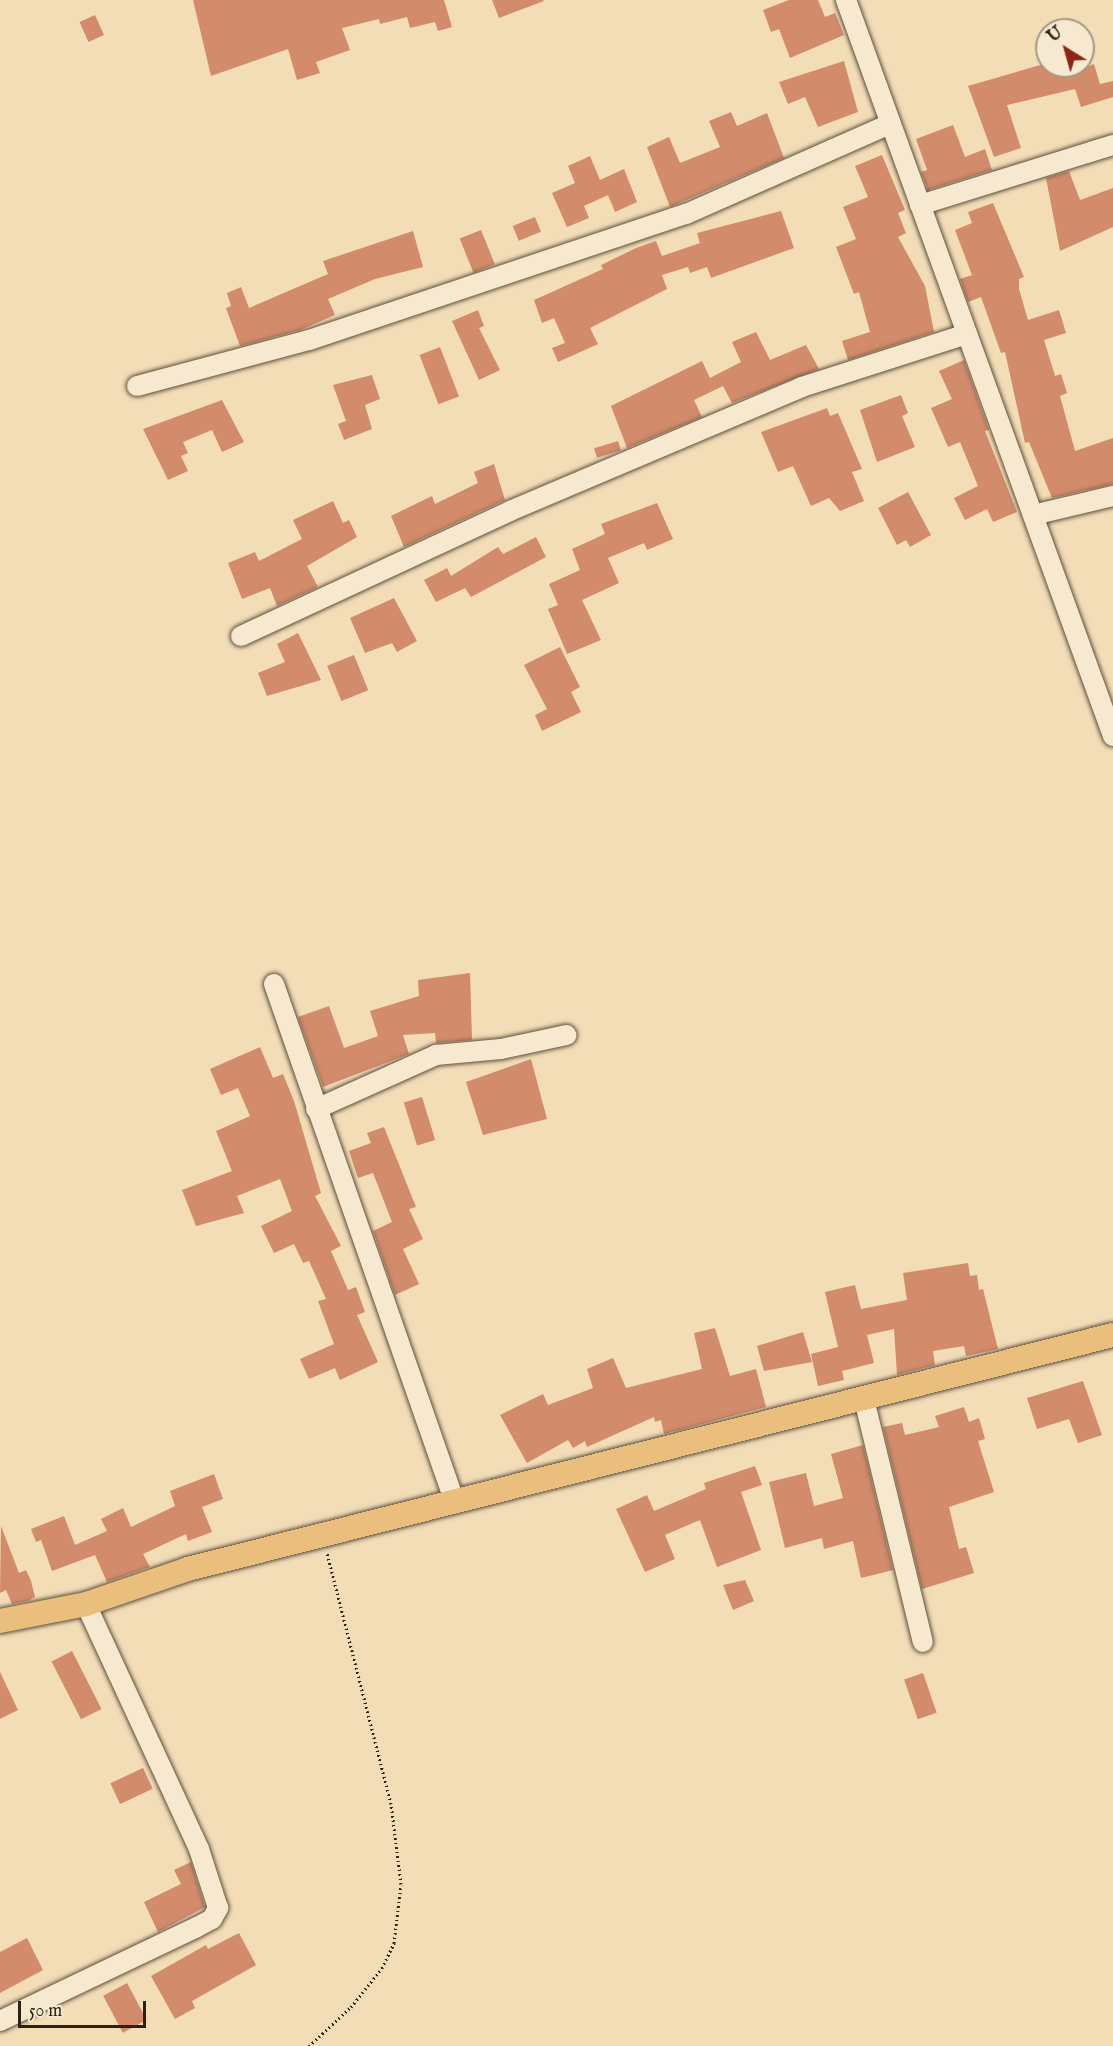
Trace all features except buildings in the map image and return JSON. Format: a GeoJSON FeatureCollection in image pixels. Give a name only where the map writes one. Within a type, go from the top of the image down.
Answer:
{"type":"FeatureCollection","features":[{"type":"Feature","properties":{"kind":"main road"},"geometry":{"type":"LineString","coordinates":[[0,1621],[86,1604],[189,1569],[1113,1335]]}},
{"type":"Feature","properties":{"kind":"street"},"geometry":{"type":"LineString","coordinates":[[846,0],[1113,736]]}},
{"type":"Feature","properties":{"kind":"street"},"geometry":{"type":"LineString","coordinates":[[137,386],[309,340],[686,214],[890,124]]}},
{"type":"Feature","properties":{"kind":"street"},"geometry":{"type":"LineString","coordinates":[[920,205],[1113,145]]}},
{"type":"Feature","properties":{"kind":"street"},"geometry":{"type":"LineString","coordinates":[[241,636],[510,511],[780,396],[967,334]]}},
{"type":"Feature","properties":{"kind":"street"},"geometry":{"type":"LineString","coordinates":[[1033,516],[1113,496]]}},
{"type":"Feature","properties":{"kind":"street"},"geometry":{"type":"LineString","coordinates":[[274,984],[455,1503]]}},
{"type":"Feature","properties":{"kind":"street"},"geometry":{"type":"LineString","coordinates":[[316,1109],[436,1054],[501,1049],[567,1035]]}},
{"type":"Feature","properties":{"kind":"street"},"geometry":{"type":"LineString","coordinates":[[864,1399],[923,1642]]}},
{"type":"Feature","properties":{"kind":"street"},"geometry":{"type":"LineString","coordinates":[[0,2021],[197,1928],[212,1919],[218,1908],[199,1849],[86,1604]]}},
{"type":"Feature","properties":{"kind":"path"},"geometry":{"type":"LineString","coordinates":[[309,2046],[351,2007],[382,1968],[393,1944],[401,1884],[391,1804],[322,1537]]}}]}
